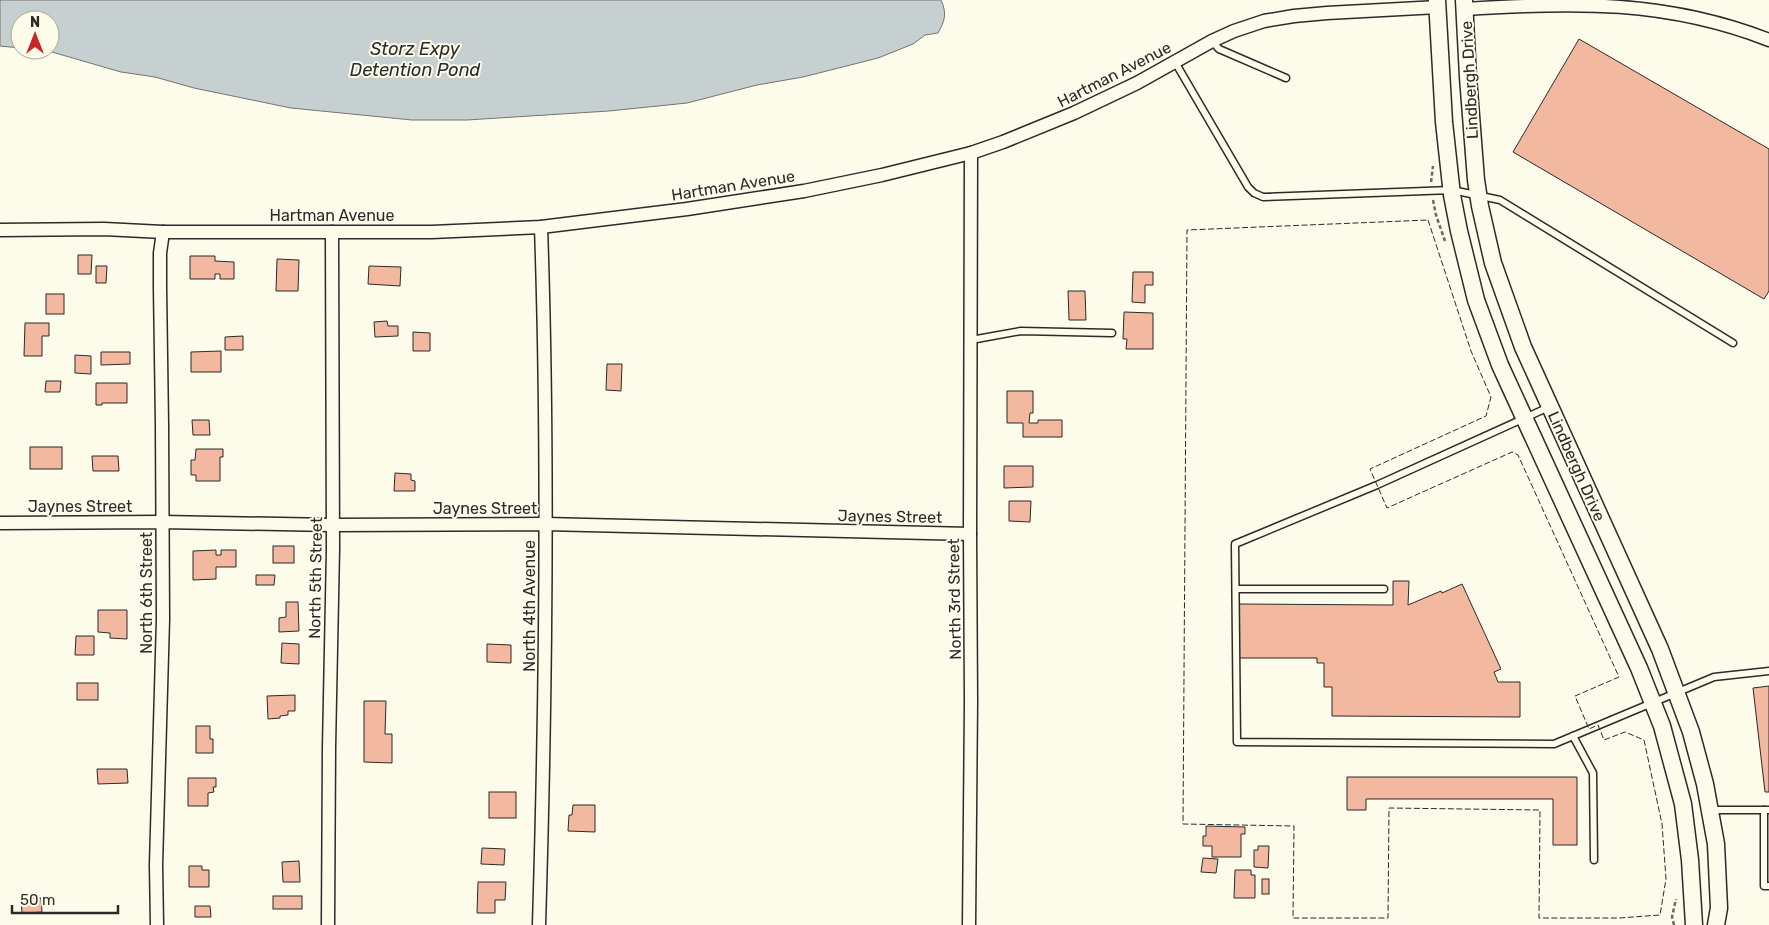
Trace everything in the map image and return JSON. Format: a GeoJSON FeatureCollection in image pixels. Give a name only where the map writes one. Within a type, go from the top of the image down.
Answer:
{"type":"FeatureCollection","features":[{"type":"Feature","properties":{"kind":"street"},"geometry":{"type":"LineString","coordinates":[[1465,4],[1592,1],[1650,4],[1685,10],[1719,19],[1769,40]]}},
{"type":"Feature","properties":{"kind":"street","name":"Hartman Avenue"},"geometry":{"type":"LineString","coordinates":[[0,230],[432,232],[541,227],[687,209],[804,191],[882,175],[971,153],[1003,142],[1074,114],[1137,83],[1212,41],[1234,31],[1264,22],[1294,16],[1438,4]]}},
{"type":"Feature","properties":{"kind":"street","name":"Lindbergh Drive"},"geometry":{"type":"LineString","coordinates":[[1438,4],[1444,122],[1452,190],[1459,231],[1476,300],[1500,365],[1653,702],[1671,755],[1683,804],[1690,860],[1694,925]]}},
{"type":"Feature","properties":{"kind":"street","name":"Lindbergh Drive"},"geometry":{"type":"LineString","coordinates":[[1465,4],[1474,154],[1479,196],[1493,263],[1523,347],[1660,649],[1677,693],[1699,759],[1716,844],[1719,908],[1716,925]]}},
{"type":"Feature","properties":{"kind":"street","name":"North 3rd Street"},"geometry":{"type":"LineString","coordinates":[[969,925],[971,153]]}},
{"type":"Feature","properties":{"kind":"street","name":"North 4th Avenue"},"geometry":{"type":"LineString","coordinates":[[540,925],[545,711],[545,365],[541,227]]}},
{"type":"Feature","properties":{"kind":"street","name":"North 6th Street"},"geometry":{"type":"LineString","coordinates":[[157,925],[156,865],[163,618],[160,253],[164,232]]}},
{"type":"Feature","properties":{"kind":"street","name":"North 5th Street"},"geometry":{"type":"LineString","coordinates":[[328,925],[332,525],[332,232]]}},
{"type":"Feature","properties":{"kind":"street","name":"Jaynes Street"},"geometry":{"type":"LineString","coordinates":[[0,523],[545,524],[970,534]]}},
{"type":"Feature","properties":{"kind":"street"},"geometry":{"type":"LineString","coordinates":[[1681,925],[1692,907]]}},
{"type":"Feature","properties":{"kind":"street"},"geometry":{"type":"LineString","coordinates":[[1719,908],[1728,925]]}},
{"type":"Feature","properties":{"kind":"lane"},"geometry":{"type":"LineString","coordinates":[[1212,41],[1219,50],[1286,78]]}},
{"type":"Feature","properties":{"kind":"lane"},"geometry":{"type":"LineString","coordinates":[[1174,62],[1248,187],[1254,194],[1263,197],[1452,190],[1506,202],[1733,343]]}},
{"type":"Feature","properties":{"kind":"lane"},"geometry":{"type":"LineString","coordinates":[[971,340],[1022,331],[1112,333]]}},
{"type":"Feature","properties":{"kind":"lane"},"geometry":{"type":"LineString","coordinates":[[1550,406],[1377,485],[1235,544],[1237,742],[1554,744],[1714,677],[1769,671]]}},
{"type":"Feature","properties":{"kind":"lane"},"geometry":{"type":"LineString","coordinates":[[1236,589],[1384,589]]}},
{"type":"Feature","properties":{"kind":"lane"},"geometry":{"type":"LineString","coordinates":[[1573,736],[1593,773],[1594,860]]}},
{"type":"Feature","properties":{"kind":"lane"},"geometry":{"type":"LineString","coordinates":[[1710,810],[1766,810],[1764,886],[1769,886]]}},
{"type":"Feature","properties":{"kind":"water","name":"Storz Expy Detention Pond"},"geometry":{"type":"Polygon","coordinates":[[[0,0],[941,0],[945,13],[944,21],[938,33],[925,35],[913,44],[878,58],[687,103],[609,111],[467,120],[412,120],[291,108],[194,88],[155,77],[121,72],[60,54],[60,10],[10,10],[10,47],[0,46],[0,0]]]}},
{"type":"Feature","properties":{"kind":"building"},"geometry":{"type":"Polygon","coordinates":[[[1579,39],[1769,149],[1769,291],[1764,299],[1513,152],[1579,39]]]}},
{"type":"Feature","properties":{"kind":"building"},"geometry":{"type":"Polygon","coordinates":[[[78,255],[92,255],[91,274],[78,274],[78,255]]]}},
{"type":"Feature","properties":{"kind":"building"},"geometry":{"type":"Polygon","coordinates":[[[190,256],[215,256],[215,261],[234,262],[234,279],[220,279],[220,274],[215,274],[215,279],[190,279],[190,256]]]}},
{"type":"Feature","properties":{"kind":"building"},"geometry":{"type":"Polygon","coordinates":[[[277,259],[299,260],[298,291],[276,291],[277,259]]]}},
{"type":"Feature","properties":{"kind":"building"},"geometry":{"type":"Polygon","coordinates":[[[96,266],[107,266],[106,283],[96,283],[96,266]]]}},
{"type":"Feature","properties":{"kind":"building"},"geometry":{"type":"Polygon","coordinates":[[[369,266],[401,267],[400,286],[368,284],[369,266]]]}},
{"type":"Feature","properties":{"kind":"building"},"geometry":{"type":"Polygon","coordinates":[[[1133,272],[1153,272],[1153,285],[1145,285],[1145,303],[1132,302],[1133,272]]]}},
{"type":"Feature","properties":{"kind":"building"},"geometry":{"type":"Polygon","coordinates":[[[1068,291],[1085,291],[1086,320],[1069,320],[1068,291]]]}},
{"type":"Feature","properties":{"kind":"building"},"geometry":{"type":"Polygon","coordinates":[[[46,294],[64,294],[64,314],[46,314],[46,294]]]}},
{"type":"Feature","properties":{"kind":"building"},"geometry":{"type":"Polygon","coordinates":[[[1124,312],[1153,313],[1153,349],[1126,349],[1127,339],[1123,339],[1124,312]]]}},
{"type":"Feature","properties":{"kind":"building"},"geometry":{"type":"Polygon","coordinates":[[[387,321],[388,326],[398,326],[398,336],[375,337],[374,322],[387,321]]]}},
{"type":"Feature","properties":{"kind":"building"},"geometry":{"type":"Polygon","coordinates":[[[25,323],[49,323],[49,336],[42,336],[42,356],[24,356],[25,323]]]}},
{"type":"Feature","properties":{"kind":"building"},"geometry":{"type":"Polygon","coordinates":[[[413,332],[430,333],[430,351],[413,351],[413,332]]]}},
{"type":"Feature","properties":{"kind":"building"},"geometry":{"type":"Polygon","coordinates":[[[243,336],[243,350],[225,350],[225,337],[243,336]]]}},
{"type":"Feature","properties":{"kind":"building"},"geometry":{"type":"Polygon","coordinates":[[[221,351],[221,372],[191,372],[191,352],[221,351]]]}},
{"type":"Feature","properties":{"kind":"building"},"geometry":{"type":"Polygon","coordinates":[[[101,352],[130,352],[130,364],[101,365],[101,352]]]}},
{"type":"Feature","properties":{"kind":"building"},"geometry":{"type":"Polygon","coordinates":[[[75,355],[91,356],[91,374],[75,373],[75,355]]]}},
{"type":"Feature","properties":{"kind":"building"},"geometry":{"type":"Polygon","coordinates":[[[607,364],[622,364],[621,391],[606,390],[607,364]]]}},
{"type":"Feature","properties":{"kind":"building"},"geometry":{"type":"Polygon","coordinates":[[[46,381],[61,381],[60,392],[45,392],[46,381]]]}},
{"type":"Feature","properties":{"kind":"building"},"geometry":{"type":"Polygon","coordinates":[[[96,383],[127,383],[127,403],[102,403],[102,405],[96,405],[96,383]]]}},
{"type":"Feature","properties":{"kind":"building"},"geometry":{"type":"Polygon","coordinates":[[[1007,391],[1033,391],[1033,413],[1030,413],[1029,423],[1038,423],[1038,420],[1062,420],[1062,437],[1023,437],[1023,423],[1007,423],[1007,391]]]}},
{"type":"Feature","properties":{"kind":"building"},"geometry":{"type":"Polygon","coordinates":[[[192,420],[209,420],[210,435],[193,435],[192,420]]]}},
{"type":"Feature","properties":{"kind":"building"},"geometry":{"type":"Polygon","coordinates":[[[30,447],[62,447],[62,469],[30,469],[30,447]]]}},
{"type":"Feature","properties":{"kind":"building"},"geometry":{"type":"Polygon","coordinates":[[[196,449],[223,449],[223,457],[220,457],[220,481],[196,481],[196,475],[191,475],[191,460],[195,460],[196,449]]]}},
{"type":"Feature","properties":{"kind":"building"},"geometry":{"type":"Polygon","coordinates":[[[92,456],[118,456],[119,471],[93,471],[92,456]]]}},
{"type":"Feature","properties":{"kind":"building"},"geometry":{"type":"Polygon","coordinates":[[[1004,466],[1033,466],[1033,487],[1004,488],[1004,466]]]}},
{"type":"Feature","properties":{"kind":"building"},"geometry":{"type":"Polygon","coordinates":[[[395,473],[411,474],[411,480],[415,481],[415,491],[394,491],[395,473]]]}},
{"type":"Feature","properties":{"kind":"building"},"geometry":{"type":"Polygon","coordinates":[[[1009,501],[1031,501],[1030,522],[1009,521],[1009,501]]]}},
{"type":"Feature","properties":{"kind":"building"},"geometry":{"type":"Polygon","coordinates":[[[273,546],[294,546],[294,563],[273,563],[273,546]]]}},
{"type":"Feature","properties":{"kind":"building"},"geometry":{"type":"Polygon","coordinates":[[[216,550],[216,555],[221,555],[221,550],[236,550],[236,567],[216,567],[216,579],[193,580],[193,551],[216,550]]]}},
{"type":"Feature","properties":{"kind":"building"},"geometry":{"type":"Polygon","coordinates":[[[256,575],[275,575],[274,585],[256,585],[256,575]]]}},
{"type":"Feature","properties":{"kind":"building"},"geometry":{"type":"Polygon","coordinates":[[[1393,581],[1409,581],[1408,605],[1462,584],[1501,669],[1494,672],[1498,682],[1520,682],[1520,717],[1332,716],[1332,687],[1324,687],[1324,663],[1317,663],[1317,658],[1239,658],[1239,604],[1393,605],[1393,581]]]}},
{"type":"Feature","properties":{"kind":"building"},"geometry":{"type":"Polygon","coordinates":[[[286,602],[298,602],[299,631],[279,632],[279,618],[286,617],[286,602]]]}},
{"type":"Feature","properties":{"kind":"building"},"geometry":{"type":"Polygon","coordinates":[[[98,610],[127,610],[127,639],[110,638],[110,633],[98,632],[98,610]]]}},
{"type":"Feature","properties":{"kind":"building"},"geometry":{"type":"Polygon","coordinates":[[[76,636],[94,636],[94,655],[75,655],[76,636]]]}},
{"type":"Feature","properties":{"kind":"building"},"geometry":{"type":"Polygon","coordinates":[[[282,643],[299,644],[299,664],[281,663],[282,643]]]}},
{"type":"Feature","properties":{"kind":"building"},"geometry":{"type":"Polygon","coordinates":[[[487,644],[511,645],[511,663],[487,662],[487,644]]]}},
{"type":"Feature","properties":{"kind":"building"},"geometry":{"type":"Polygon","coordinates":[[[77,683],[98,683],[98,700],[77,700],[77,683]]]}},
{"type":"Feature","properties":{"kind":"building"},"geometry":{"type":"Polygon","coordinates":[[[1769,686],[1769,792],[1765,792],[1753,688],[1769,686]]]}},
{"type":"Feature","properties":{"kind":"building"},"geometry":{"type":"Polygon","coordinates":[[[295,695],[295,711],[288,711],[288,715],[280,716],[280,718],[268,719],[267,696],[295,695]]]}},
{"type":"Feature","properties":{"kind":"building"},"geometry":{"type":"Polygon","coordinates":[[[364,701],[386,701],[385,734],[392,734],[392,763],[364,762],[364,701]]]}},
{"type":"Feature","properties":{"kind":"building"},"geometry":{"type":"Polygon","coordinates":[[[196,726],[210,726],[210,739],[213,739],[213,753],[196,753],[196,726]]]}},
{"type":"Feature","properties":{"kind":"building"},"geometry":{"type":"Polygon","coordinates":[[[97,769],[127,769],[128,783],[98,784],[97,769]]]}},
{"type":"Feature","properties":{"kind":"building"},"geometry":{"type":"Polygon","coordinates":[[[1347,777],[1577,777],[1577,845],[1553,845],[1553,799],[1366,799],[1366,810],[1347,810],[1347,777]]]}},
{"type":"Feature","properties":{"kind":"building"},"geometry":{"type":"Polygon","coordinates":[[[188,778],[216,778],[216,787],[213,787],[214,792],[208,793],[208,806],[188,806],[188,778]]]}},
{"type":"Feature","properties":{"kind":"building"},"geometry":{"type":"Polygon","coordinates":[[[489,792],[516,792],[516,818],[489,818],[489,792]]]}},
{"type":"Feature","properties":{"kind":"building"},"geometry":{"type":"Polygon","coordinates":[[[573,805],[595,805],[595,832],[568,831],[569,815],[572,815],[573,805]]]}},
{"type":"Feature","properties":{"kind":"building"},"geometry":{"type":"Polygon","coordinates":[[[1206,826],[1245,827],[1245,834],[1241,834],[1241,857],[1212,857],[1212,846],[1203,846],[1206,826]]]}},
{"type":"Feature","properties":{"kind":"building"},"geometry":{"type":"Polygon","coordinates":[[[1258,846],[1269,846],[1268,868],[1254,867],[1254,850],[1258,850],[1258,846]]]}},
{"type":"Feature","properties":{"kind":"building"},"geometry":{"type":"Polygon","coordinates":[[[482,848],[505,849],[504,865],[481,864],[482,848]]]}},
{"type":"Feature","properties":{"kind":"building"},"geometry":{"type":"Polygon","coordinates":[[[1203,858],[1218,859],[1216,873],[1201,872],[1203,858]]]}},
{"type":"Feature","properties":{"kind":"building"},"geometry":{"type":"Polygon","coordinates":[[[299,861],[300,882],[283,882],[282,862],[299,861]]]}},
{"type":"Feature","properties":{"kind":"building"},"geometry":{"type":"Polygon","coordinates":[[[189,866],[202,866],[202,870],[209,870],[209,887],[189,887],[189,866]]]}},
{"type":"Feature","properties":{"kind":"building"},"geometry":{"type":"Polygon","coordinates":[[[1235,870],[1251,870],[1251,875],[1255,875],[1255,898],[1234,898],[1235,870]]]}},
{"type":"Feature","properties":{"kind":"building"},"geometry":{"type":"Polygon","coordinates":[[[1262,879],[1269,879],[1269,894],[1262,894],[1262,879]]]}},
{"type":"Feature","properties":{"kind":"building"},"geometry":{"type":"Polygon","coordinates":[[[478,882],[506,882],[505,900],[495,900],[495,913],[477,913],[478,882]]]}},
{"type":"Feature","properties":{"kind":"building"},"geometry":{"type":"Polygon","coordinates":[[[33,896],[41,898],[42,912],[22,913],[21,900],[33,899],[33,896]]]}},
{"type":"Feature","properties":{"kind":"building"},"geometry":{"type":"Polygon","coordinates":[[[273,896],[302,896],[302,909],[273,909],[273,896]]]}},
{"type":"Feature","properties":{"kind":"building"},"geometry":{"type":"Polygon","coordinates":[[[195,906],[210,906],[211,917],[195,917],[195,906]]]}},
{"type":"Feature","properties":{"kind":"fence"},"geometry":{"type":"LineString","coordinates":[[1428,220],[1471,351],[1491,397],[1486,416],[1370,469],[1387,508],[1512,452],[1518,455],[1619,677],[1575,696],[1589,729],[1598,725],[1604,740],[1625,732],[1644,740],[1662,824],[1666,879],[1660,915],[1619,918],[1539,918],[1540,810],[1389,808],[1388,918],[1293,918],[1294,826],[1183,824],[1187,230],[1428,220]]}}]}
